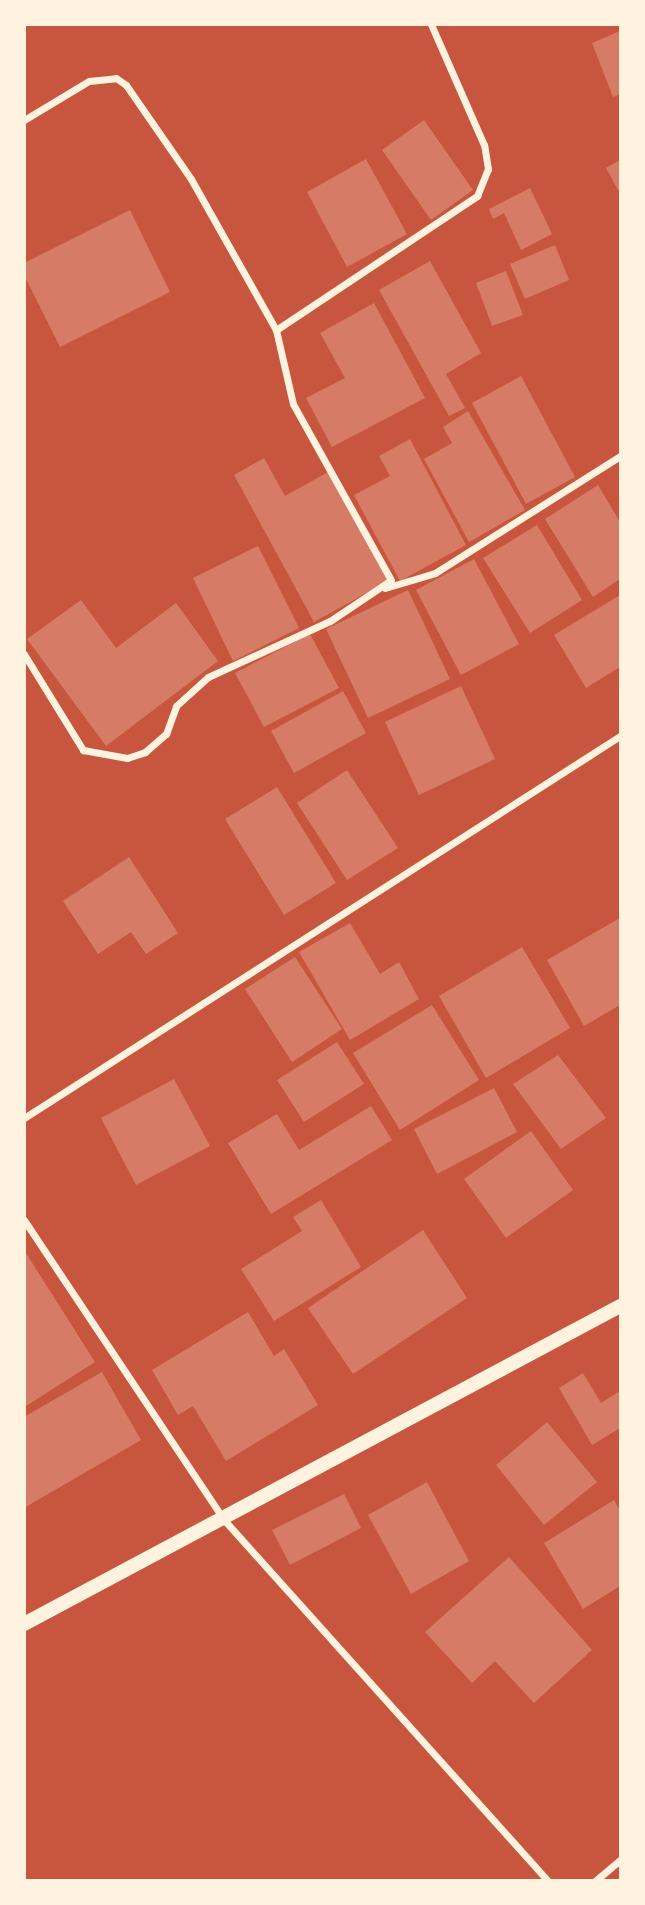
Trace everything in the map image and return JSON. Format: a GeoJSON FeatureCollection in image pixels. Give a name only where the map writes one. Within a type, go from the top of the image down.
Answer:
{"type":"FeatureCollection","features":[{"type":"Feature","properties":{"kind":"main road"},"geometry":{"type":"LineString","coordinates":[[24,1624],[225,1521],[621,1306]]}},
{"type":"Feature","properties":{"kind":"street"},"geometry":{"type":"LineString","coordinates":[[276,330],[477,196],[488,169],[484,145],[431,24]]}},
{"type":"Feature","properties":{"kind":"street"},"geometry":{"type":"LineString","coordinates":[[24,120],[89,82],[116,78],[125,85],[191,178],[276,330],[293,404],[391,580],[385,588]]}},
{"type":"Feature","properties":{"kind":"street"},"geometry":{"type":"LineString","coordinates":[[24,654],[83,750],[127,758],[145,752],[166,734],[176,706],[208,677],[330,621],[385,588],[435,573],[621,456]]}},
{"type":"Feature","properties":{"kind":"street"},"geometry":{"type":"LineString","coordinates":[[24,1118],[621,736]]}},
{"type":"Feature","properties":{"kind":"street"},"geometry":{"type":"LineString","coordinates":[[24,1220],[225,1521],[548,1881]]}},
{"type":"Feature","properties":{"kind":"street"},"geometry":{"type":"LineString","coordinates":[[595,1881],[621,1860]]}},
{"type":"Feature","properties":{"kind":"building"},"geometry":{"type":"Polygon","coordinates":[[[620,31],[620,94],[613,97],[592,43],[620,31]]]}},
{"type":"Feature","properties":{"kind":"building"},"geometry":{"type":"Polygon","coordinates":[[[424,120],[473,190],[431,220],[382,150],[424,120]]]}},
{"type":"Feature","properties":{"kind":"building"},"geometry":{"type":"Polygon","coordinates":[[[366,159],[407,234],[347,267],[307,192],[366,159]]]}},
{"type":"Feature","properties":{"kind":"building"},"geometry":{"type":"Polygon","coordinates":[[[620,160],[620,188],[618,190],[606,168],[620,160]]]}},
{"type":"Feature","properties":{"kind":"building"},"geometry":{"type":"Polygon","coordinates":[[[530,188],[552,234],[521,250],[504,213],[493,219],[489,209],[530,188]]]}},
{"type":"Feature","properties":{"kind":"building"},"geometry":{"type":"Polygon","coordinates":[[[130,210],[170,292],[60,347],[24,275],[24,263],[130,210]]]}},
{"type":"Feature","properties":{"kind":"building"},"geometry":{"type":"Polygon","coordinates":[[[555,245],[569,280],[525,299],[510,264],[555,245]]]}},
{"type":"Feature","properties":{"kind":"building"},"geometry":{"type":"Polygon","coordinates":[[[430,261],[481,353],[446,374],[465,408],[449,416],[379,290],[430,261]]]}},
{"type":"Feature","properties":{"kind":"building"},"geometry":{"type":"Polygon","coordinates":[[[506,271],[523,315],[492,326],[476,283],[506,271]]]}},
{"type":"Feature","properties":{"kind":"building"},"geometry":{"type":"Polygon","coordinates":[[[374,303],[425,398],[332,447],[306,398],[345,378],[320,333],[374,303]]]}},
{"type":"Feature","properties":{"kind":"building"},"geometry":{"type":"Polygon","coordinates":[[[521,376],[575,477],[526,504],[472,403],[521,376]]]}},
{"type":"Feature","properties":{"kind":"building"},"geometry":{"type":"Polygon","coordinates":[[[468,411],[525,510],[469,542],[424,459],[452,443],[443,427],[468,411]]]}},
{"type":"Feature","properties":{"kind":"building"},"geometry":{"type":"Polygon","coordinates":[[[410,439],[466,545],[400,581],[354,495],[390,476],[379,456],[410,439]]]}},
{"type":"Feature","properties":{"kind":"building"},"geometry":{"type":"Polygon","coordinates":[[[264,458],[285,496],[328,472],[388,581],[314,622],[234,475],[264,458]]]}},
{"type":"Feature","properties":{"kind":"building"},"geometry":{"type":"Polygon","coordinates":[[[598,485],[620,522],[620,579],[593,597],[545,519],[598,485]]]}},
{"type":"Feature","properties":{"kind":"building"},"geometry":{"type":"Polygon","coordinates":[[[537,525],[582,600],[530,633],[483,558],[537,525]]]}},
{"type":"Feature","properties":{"kind":"building"},"geometry":{"type":"Polygon","coordinates":[[[258,546],[299,628],[233,661],[193,578],[258,546]]]}},
{"type":"Feature","properties":{"kind":"building"},"geometry":{"type":"Polygon","coordinates":[[[474,559],[519,644],[461,675],[416,590],[474,559]]]}},
{"type":"Feature","properties":{"kind":"building"},"geometry":{"type":"Polygon","coordinates":[[[408,590],[450,679],[368,718],[326,629],[408,590]]]}},
{"type":"Feature","properties":{"kind":"building"},"geometry":{"type":"Polygon","coordinates":[[[620,595],[620,667],[586,688],[554,635],[620,595]]]}},
{"type":"Feature","properties":{"kind":"building"},"geometry":{"type":"Polygon","coordinates":[[[81,600],[116,648],[176,603],[218,661],[106,746],[27,639],[81,600]]]}},
{"type":"Feature","properties":{"kind":"building"},"geometry":{"type":"Polygon","coordinates":[[[310,634],[339,688],[264,727],[235,673],[310,634]]]}},
{"type":"Feature","properties":{"kind":"building"},"geometry":{"type":"Polygon","coordinates":[[[461,686],[495,759],[419,795],[385,722],[461,686]]]}},
{"type":"Feature","properties":{"kind":"building"},"geometry":{"type":"Polygon","coordinates":[[[343,691],[366,733],[294,773],[271,731],[343,691]]]}},
{"type":"Feature","properties":{"kind":"building"},"geometry":{"type":"Polygon","coordinates":[[[347,770],[398,848],[347,880],[297,803],[347,770]]]}},
{"type":"Feature","properties":{"kind":"building"},"geometry":{"type":"Polygon","coordinates":[[[277,787],[336,883],[284,915],[225,819],[277,787]]]}},
{"type":"Feature","properties":{"kind":"building"},"geometry":{"type":"Polygon","coordinates":[[[129,857],[178,933],[146,954],[131,932],[98,954],[63,901],[129,857]]]}},
{"type":"Feature","properties":{"kind":"building"},"geometry":{"type":"Polygon","coordinates":[[[620,918],[620,1005],[584,1026],[547,960],[620,918]]]}},
{"type":"Feature","properties":{"kind":"building"},"geometry":{"type":"Polygon","coordinates":[[[350,923],[380,974],[399,962],[419,999],[350,1040],[299,952],[350,923]]]}},
{"type":"Feature","properties":{"kind":"building"},"geometry":{"type":"Polygon","coordinates":[[[522,947],[570,1028],[486,1078],[439,996],[522,947]]]}},
{"type":"Feature","properties":{"kind":"building"},"geometry":{"type":"Polygon","coordinates":[[[295,957],[342,1029],[292,1062],[245,989],[295,957]]]}},
{"type":"Feature","properties":{"kind":"building"},"geometry":{"type":"Polygon","coordinates":[[[432,1005],[479,1080],[400,1130],[353,1053],[432,1005]]]}},
{"type":"Feature","properties":{"kind":"building"},"geometry":{"type":"Polygon","coordinates":[[[337,1042],[364,1084],[304,1122],[277,1080],[337,1042]]]}},
{"type":"Feature","properties":{"kind":"building"},"geometry":{"type":"Polygon","coordinates":[[[558,1055],[606,1118],[561,1149],[513,1084],[558,1055]]]}},
{"type":"Feature","properties":{"kind":"building"},"geometry":{"type":"Polygon","coordinates":[[[174,1079],[210,1146],[136,1185],[101,1118],[174,1079]]]}},
{"type":"Feature","properties":{"kind":"building"},"geometry":{"type":"Polygon","coordinates":[[[494,1088],[517,1132],[437,1174],[414,1129],[494,1088]]]}},
{"type":"Feature","properties":{"kind":"building"},"geometry":{"type":"Polygon","coordinates":[[[371,1106],[392,1140],[271,1214],[228,1143],[277,1114],[299,1150],[371,1106]]]}},
{"type":"Feature","properties":{"kind":"building"},"geometry":{"type":"Polygon","coordinates":[[[531,1131],[573,1190],[506,1238],[464,1179],[531,1131]]]}},
{"type":"Feature","properties":{"kind":"building"},"geometry":{"type":"Polygon","coordinates":[[[321,1200],[361,1267],[274,1321],[241,1269],[302,1231],[293,1217],[321,1200]]]}},
{"type":"Feature","properties":{"kind":"building"},"geometry":{"type":"Polygon","coordinates":[[[423,1230],[467,1298],[353,1374],[308,1308],[423,1230]]]}},
{"type":"Feature","properties":{"kind":"building"},"geometry":{"type":"Polygon","coordinates":[[[24,1250],[95,1362],[26,1406],[24,1402],[24,1250]]]}},
{"type":"Feature","properties":{"kind":"building"},"geometry":{"type":"Polygon","coordinates":[[[248,1312],[274,1356],[284,1349],[318,1405],[226,1461],[193,1406],[178,1415],[152,1370],[248,1312]]]}},
{"type":"Feature","properties":{"kind":"building"},"geometry":{"type":"Polygon","coordinates":[[[102,1372],[141,1440],[24,1508],[24,1417],[102,1372]]]}},
{"type":"Feature","properties":{"kind":"building"},"geometry":{"type":"Polygon","coordinates":[[[583,1373],[601,1403],[618,1392],[620,1395],[620,1428],[592,1445],[559,1388],[583,1373]]]}},
{"type":"Feature","properties":{"kind":"building"},"geometry":{"type":"Polygon","coordinates":[[[547,1422],[597,1482],[544,1525],[496,1465],[547,1422]]]}},
{"type":"Feature","properties":{"kind":"building"},"geometry":{"type":"Polygon","coordinates":[[[427,1482],[469,1561],[411,1594],[368,1515],[427,1482]]]}},
{"type":"Feature","properties":{"kind":"building"},"geometry":{"type":"Polygon","coordinates":[[[344,1494],[361,1528],[290,1565],[272,1530],[344,1494]]]}},
{"type":"Feature","properties":{"kind":"building"},"geometry":{"type":"Polygon","coordinates":[[[614,1500],[620,1511],[620,1586],[583,1609],[544,1543],[614,1500]]]}},
{"type":"Feature","properties":{"kind":"building"},"geometry":{"type":"Polygon","coordinates":[[[509,1557],[592,1650],[534,1703],[495,1661],[472,1683],[425,1632],[509,1557]]]}}]}
